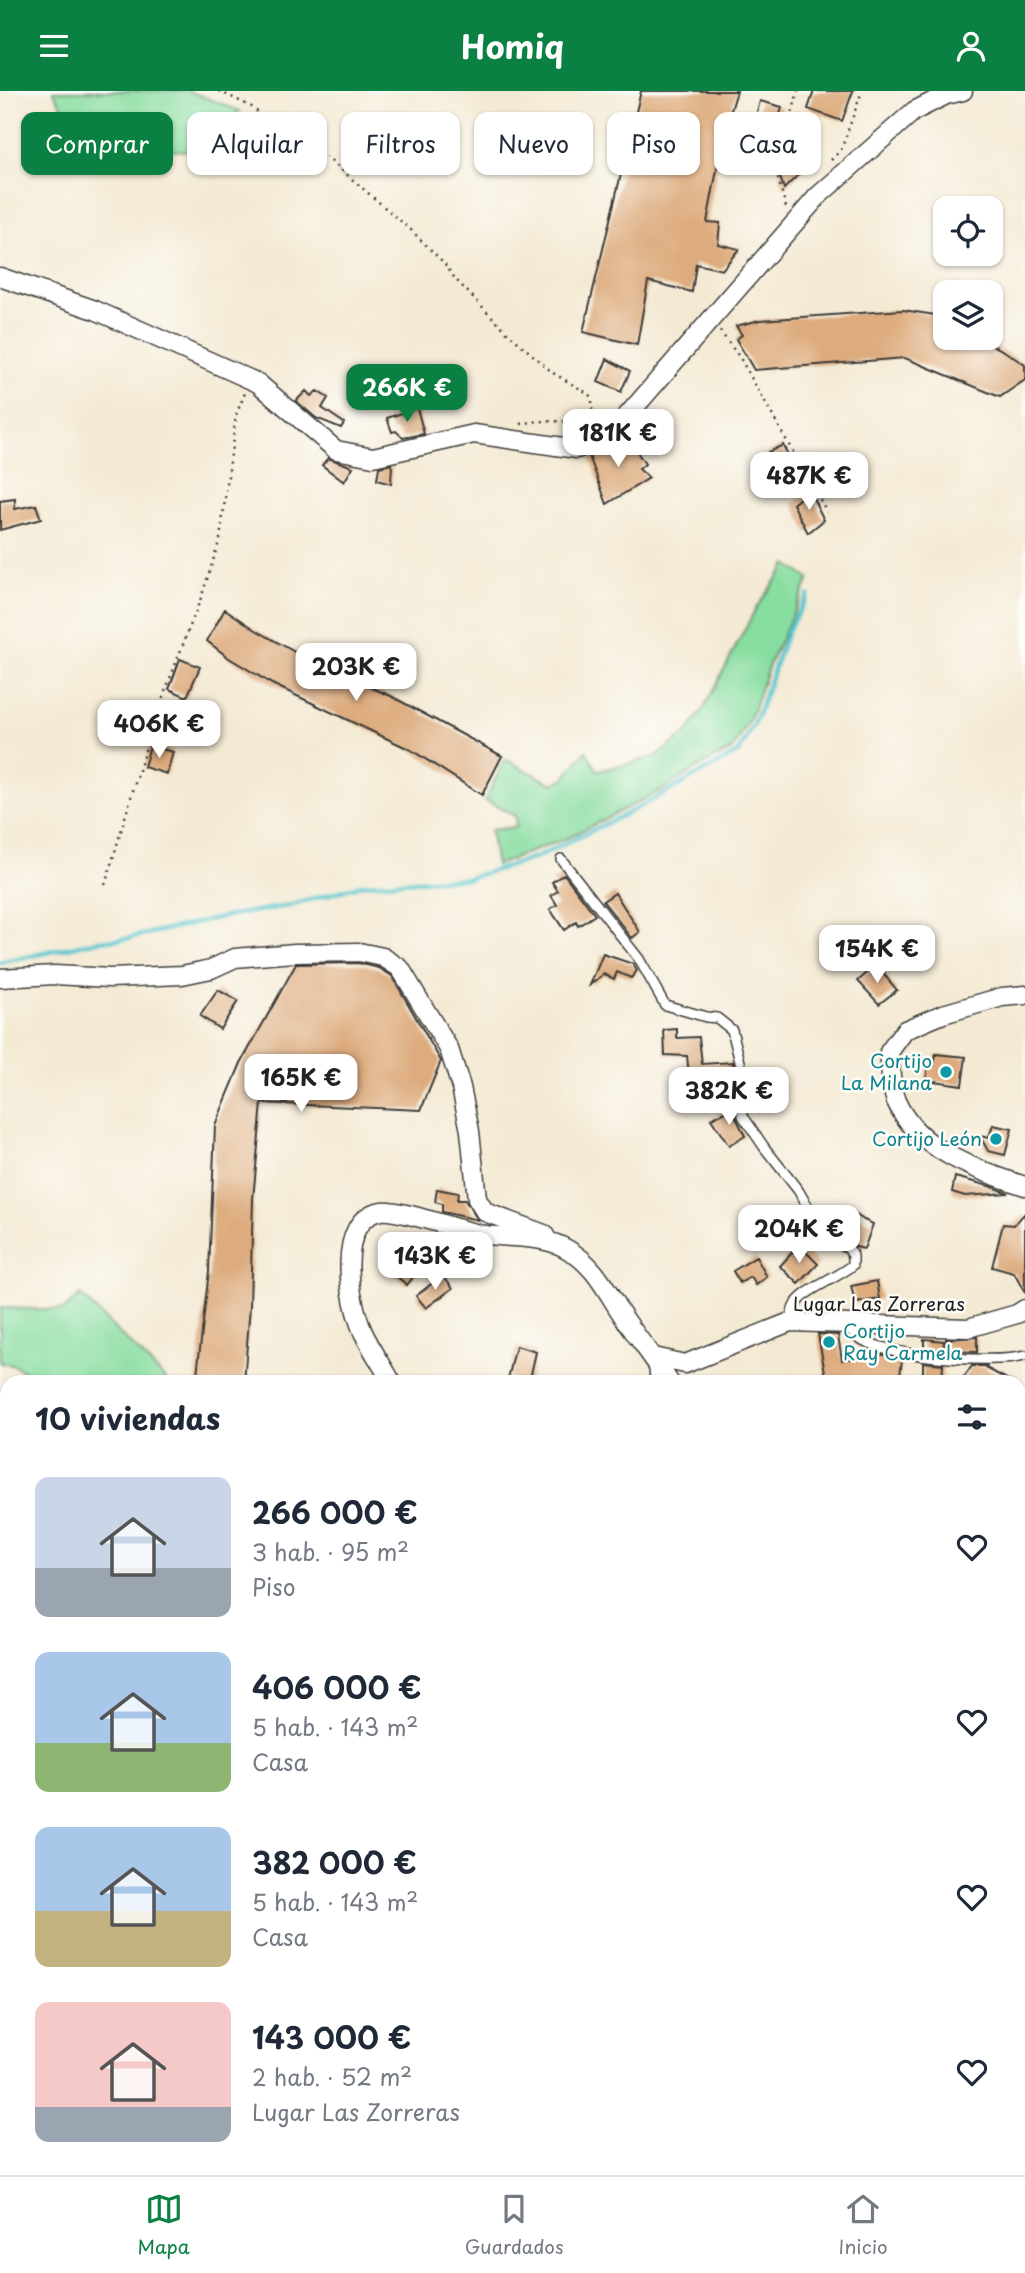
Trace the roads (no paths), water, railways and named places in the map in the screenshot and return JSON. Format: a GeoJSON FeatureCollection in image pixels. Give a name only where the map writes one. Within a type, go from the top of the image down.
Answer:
{"type":"FeatureCollection","features":[{"type":"Feature","properties":{"kind":"street"},"geometry":{"type":"LineString","coordinates":[[0,277],[95,310],[258,383],[336,450],[373,457],[474,434],[577,449],[614,431],[818,196],[914,111],[946,95],[963,91]]}},
{"type":"Feature","properties":{"kind":"street"},"geometry":{"type":"LineString","coordinates":[[0,978],[182,975],[211,969],[235,958],[295,953],[359,952],[383,957],[400,968],[449,1049],[461,1087],[470,1131],[477,1199],[485,1212],[544,1234],[548,1241]]}},
{"type":"Feature","properties":{"kind":"street"},"geometry":{"type":"LineString","coordinates":[[1025,995],[1002,997],[943,1014],[905,1030],[889,1052],[895,1100],[918,1134],[947,1154],[992,1175],[1025,1186]]}},
{"type":"Feature","properties":{"kind":"street"},"geometry":{"type":"LineString","coordinates":[[388,1375],[363,1331],[351,1290],[350,1251],[355,1228],[367,1215],[384,1210],[479,1234],[548,1241],[566,1248],[593,1268],[665,1375]]}},
{"type":"Feature","properties":{"kind":"street","name":"Lugar Las Zorreras"},"geometry":{"type":"LineString","coordinates":[[653,1357],[685,1364],[790,1322],[968,1328],[1017,1314],[1025,1309]]}},
{"type":"Feature","properties":{"kind":"lane"},"geometry":{"type":"LineString","coordinates":[[561,859],[639,959],[665,1005],[718,1018],[732,1030],[741,1070],[743,1116],[798,1190],[825,1234],[849,1249],[853,1257],[853,1265],[844,1273],[795,1304],[790,1322]]}},
{"type":"Feature","properties":{"kind":"lane"},"geometry":{"type":"LineString","coordinates":[[847,1324],[854,1334],[865,1340],[900,1351],[962,1360],[1014,1359],[1025,1356]]}},
{"type":"Feature","properties":{"kind":"lane"},"geometry":{"type":"LineString","coordinates":[[653,1357],[654,1375]]}},
{"type":"Feature","properties":{"kind":"waterway"},"geometry":{"type":"LineString","coordinates":[[0,963],[99,941],[129,938],[226,916],[289,906],[365,884],[469,878],[536,858],[634,810],[739,752],[755,723],[787,632],[808,595]]}},
{"type":"Feature","properties":{"kind":"place","name":"Cortijo La Milana"},"geometry":{"type":"Point","coordinates":[946,1072]}},
{"type":"Feature","properties":{"kind":"place","name":"Cortijo León"},"geometry":{"type":"Point","coordinates":[996,1139]}},
{"type":"Feature","properties":{"kind":"place","name":"Cortijo Ray Carmela"},"geometry":{"type":"Point","coordinates":[829,1342]}}]}
